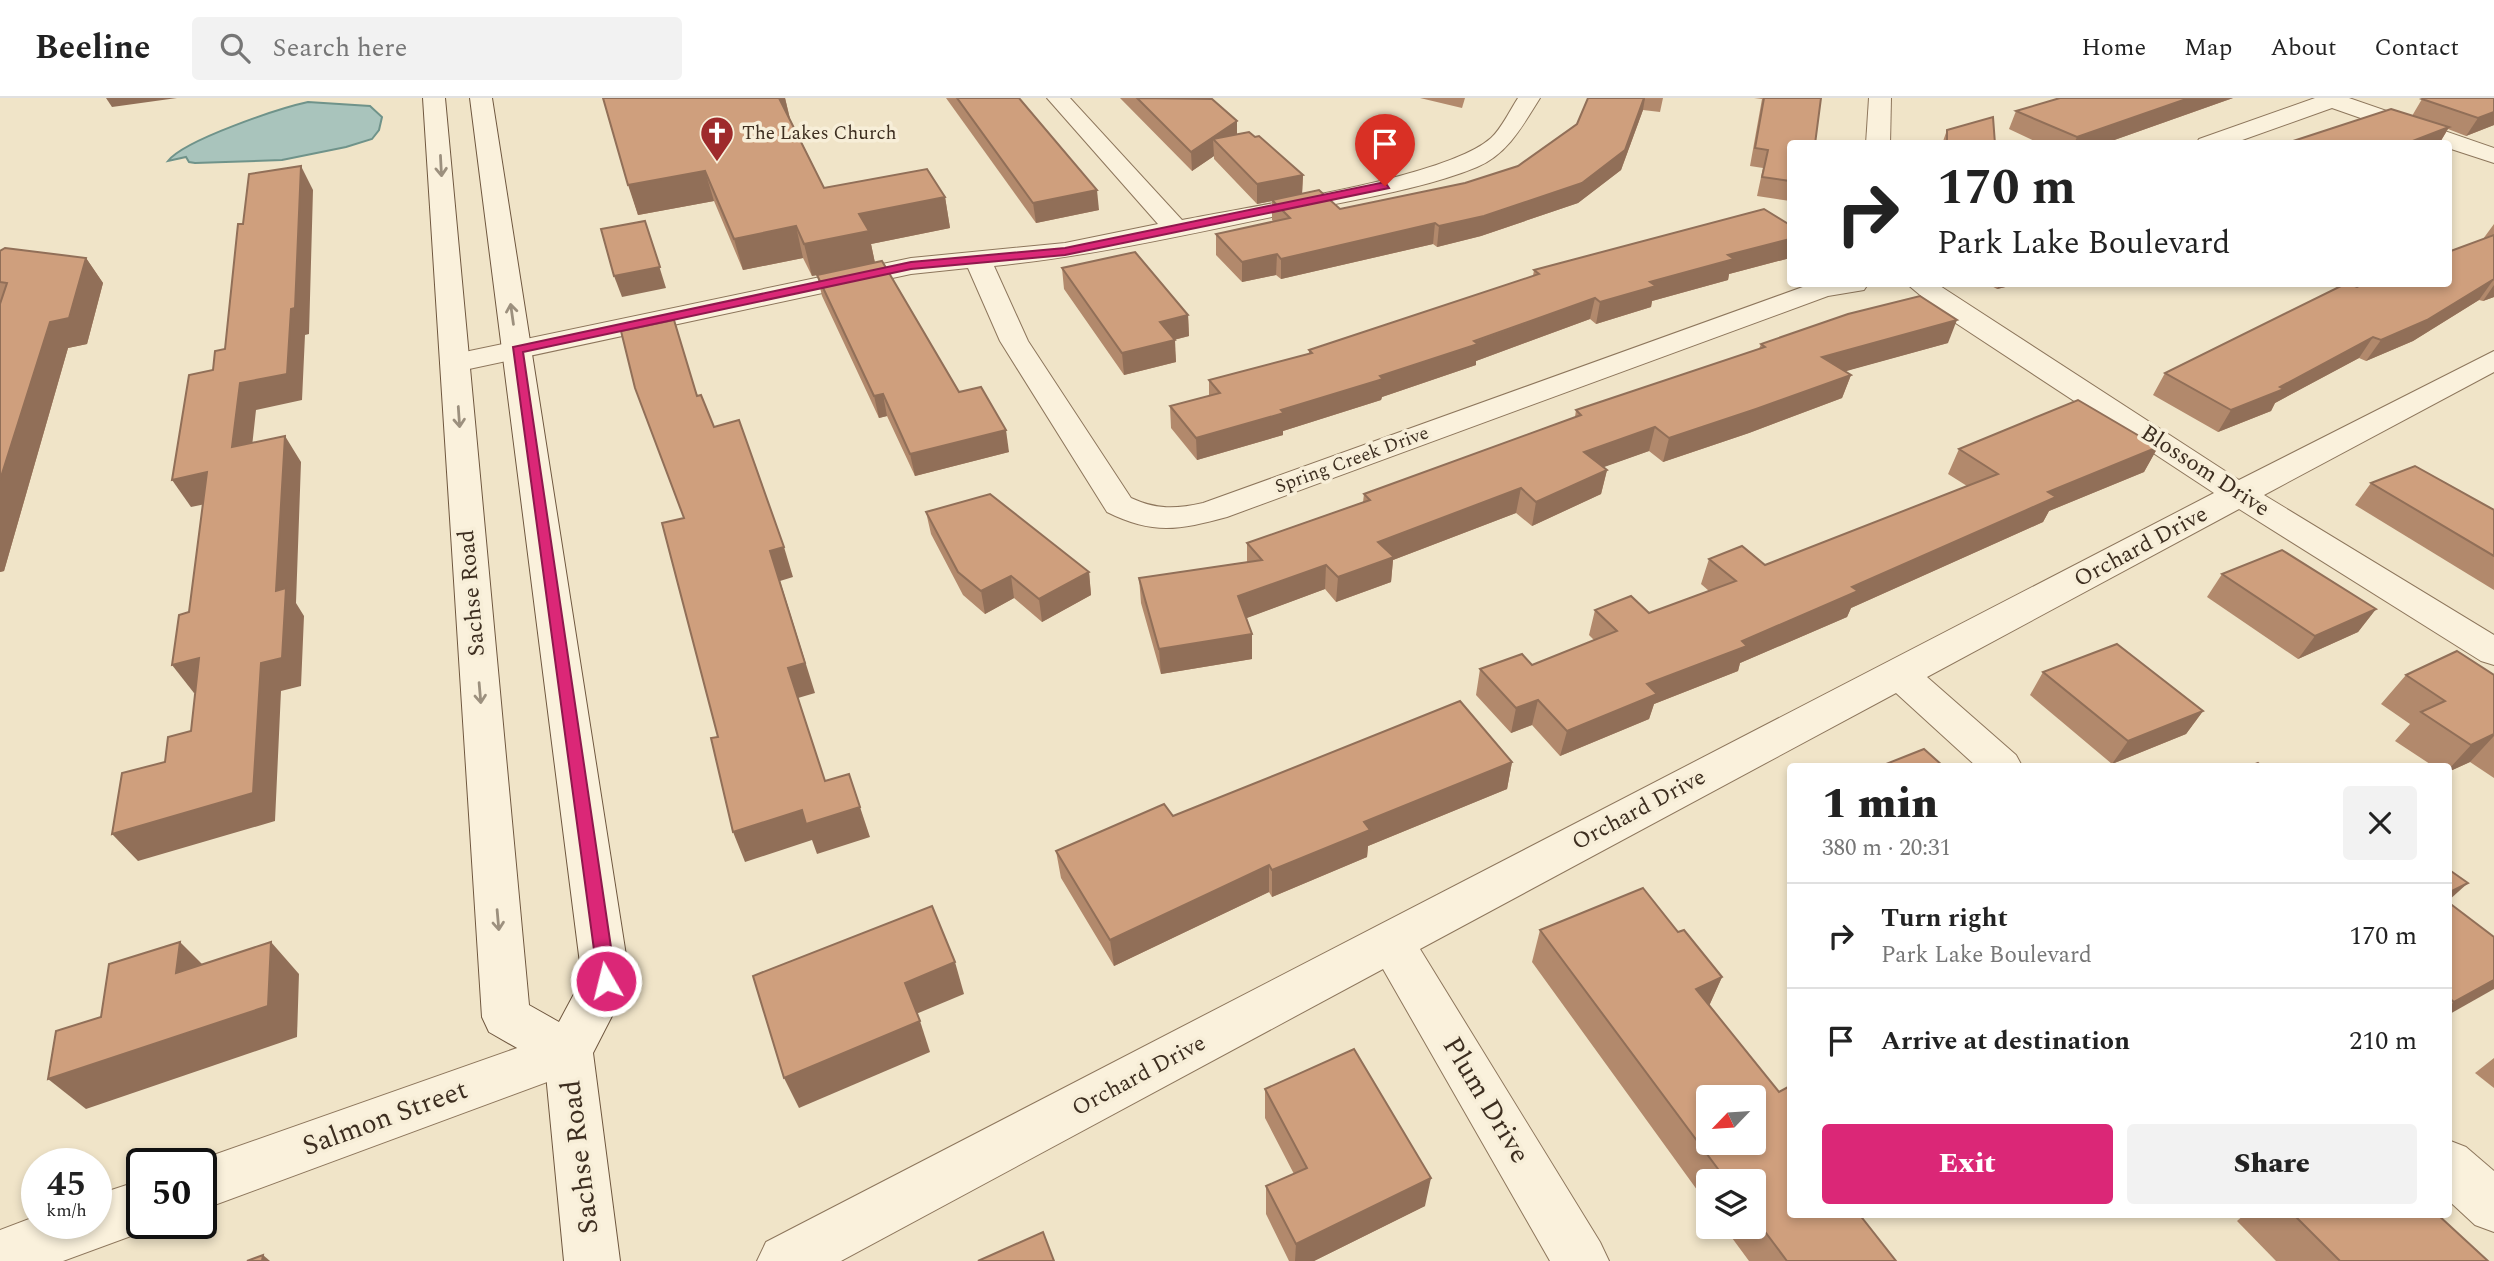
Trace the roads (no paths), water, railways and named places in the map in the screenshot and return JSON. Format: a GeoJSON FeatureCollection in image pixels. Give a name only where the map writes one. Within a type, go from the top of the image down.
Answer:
{"type":"FeatureCollection","features":[{"type":"Feature","properties":{"kind":"street","name":"Sachse Road"},"geometry":{"type":"LineString","coordinates":[[434,98],[506,1017],[568,1052]]}},
{"type":"Feature","properties":{"kind":"street","name":"Sachse Road"},"geometry":{"type":"LineString","coordinates":[[481,98],[606,981],[568,1052],[592,1261]]}},
{"type":"Feature","properties":{"kind":"street"},"geometry":{"type":"LineString","coordinates":[[1058,98],[1176,229]]}},
{"type":"Feature","properties":{"kind":"street"},"geometry":{"type":"LineString","coordinates":[[455,363],[911,266],[1065,251],[1385,186],[1469,162],[1500,142],[1529,98]]}},
{"type":"Feature","properties":{"kind":"street"},"geometry":{"type":"LineString","coordinates":[[1878,140],[1880,98]]}},
{"type":"Feature","properties":{"kind":"street"},"geometry":{"type":"LineString","coordinates":[[2218,140],[2332,99],[2449,140]]}},
{"type":"Feature","properties":{"kind":"street"},"geometry":{"type":"LineString","coordinates":[[2452,141],[2494,156]]}},
{"type":"Feature","properties":{"kind":"street","name":"Spring Creek Drive"},"geometry":{"type":"LineString","coordinates":[[977,258],[1014,341],[1119,505],[1146,519],[1171,522],[1215,510],[1822,289],[1835,287]]}},
{"type":"Feature","properties":{"kind":"street","name":"Blossom Drive"},"geometry":{"type":"LineString","coordinates":[[1924,287],[1955,310],[2240,495],[2494,652]]}},
{"type":"Feature","properties":{"kind":"street","name":"Orchard Drive"},"geometry":{"type":"LineString","coordinates":[[785,1261],[1080,1108],[1390,940],[2494,360]]}},
{"type":"Feature","properties":{"kind":"street"},"geometry":{"type":"LineString","coordinates":[[1899,674],[1999,763]]}},
{"type":"Feature","properties":{"kind":"street","name":"Plum Drive"},"geometry":{"type":"LineString","coordinates":[[1390,940],[1581,1261]]}},
{"type":"Feature","properties":{"kind":"street","name":"Salmon Street"},"geometry":{"type":"LineString","coordinates":[[217,1178],[568,1052]]}},
{"type":"Feature","properties":{"kind":"street"},"geometry":{"type":"LineString","coordinates":[[2452,1169],[2494,1206]]}},
{"type":"Feature","properties":{"kind":"street"},"geometry":{"type":"LineString","coordinates":[[0,1257],[50,1239]]}},
{"type":"Feature","properties":{"kind":"water"},"geometry":{"type":"Polygon","coordinates":[[[308,102],[370,106],[382,117],[379,130],[372,139],[282,160],[195,163],[189,162],[186,157],[168,161],[177,153],[212,135],[308,102]]]}},
{"type":"Feature","properties":{"kind":"place","name":"The Lakes Church"},"geometry":{"type":"Point","coordinates":[717,163]}}]}
